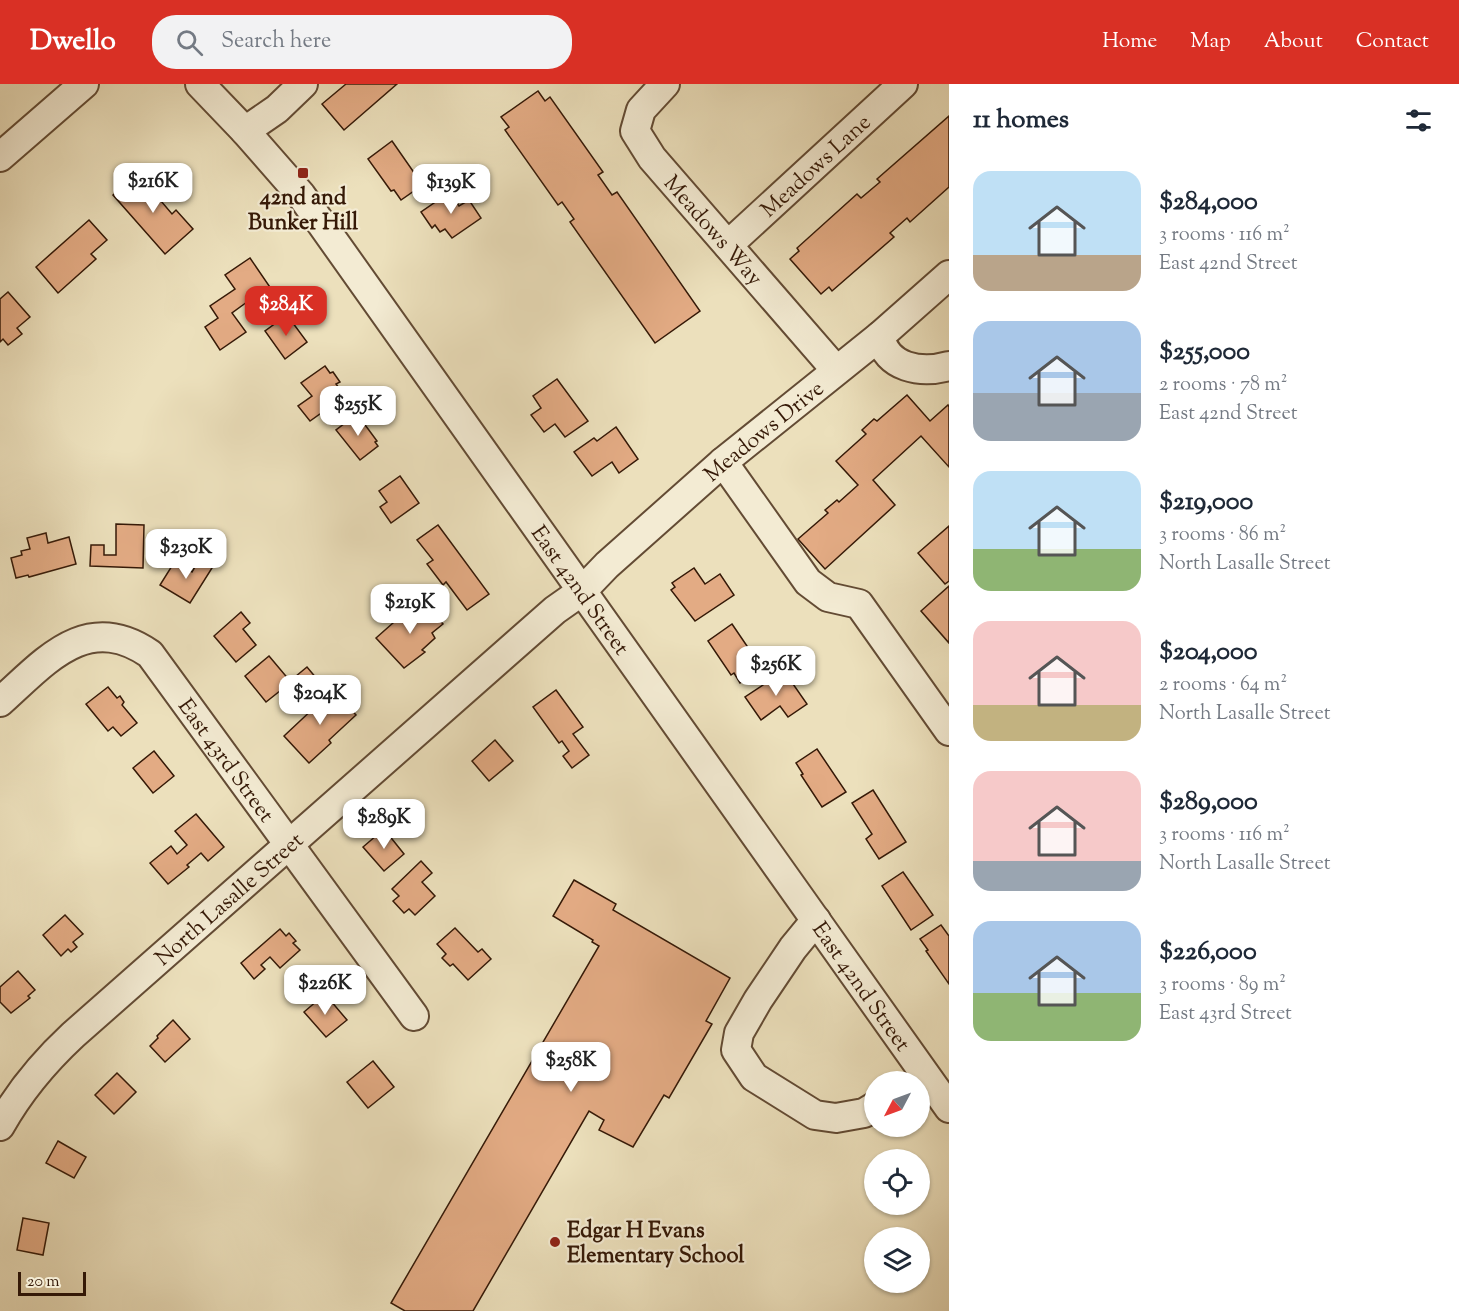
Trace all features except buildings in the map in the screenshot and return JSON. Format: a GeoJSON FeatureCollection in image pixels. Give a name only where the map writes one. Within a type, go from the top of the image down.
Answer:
{"type":"FeatureCollection","features":[{"type":"Feature","properties":{"kind":"street"},"geometry":{"type":"LineString","coordinates":[[0,157],[84,84]]}},
{"type":"Feature","properties":{"kind":"street","name":"East 42nd Street"},"geometry":{"type":"LineString","coordinates":[[200,84],[301,195],[816,920],[913,1071]]}},
{"type":"Feature","properties":{"kind":"street"},"geometry":{"type":"LineString","coordinates":[[246,132],[277,109],[303,84]]}},
{"type":"Feature","properties":{"kind":"street","name":"Meadows Way"},"geometry":{"type":"LineString","coordinates":[[665,84],[640,110],[635,131],[652,158],[836,370]]}},
{"type":"Feature","properties":{"kind":"street","name":"Meadows Lane"},"geometry":{"type":"LineString","coordinates":[[728,245],[903,84]]}},
{"type":"Feature","properties":{"kind":"street","name":"Meadows Drive"},"geometry":{"type":"LineString","coordinates":[[582,591],[723,462],[880,336],[949,275]]}},
{"type":"Feature","properties":{"kind":"street"},"geometry":{"type":"LineString","coordinates":[[880,336],[882,346],[898,363],[914,368],[936,369],[949,366]]}},
{"type":"Feature","properties":{"kind":"street"},"geometry":{"type":"LineString","coordinates":[[723,462],[808,582],[828,597],[859,604],[949,731]]}},
{"type":"Feature","properties":{"kind":"street","name":"North Lasalle Street"},"geometry":{"type":"LineString","coordinates":[[0,1126],[22,1091],[58,1049],[555,610],[582,591]]}},
{"type":"Feature","properties":{"kind":"street","name":"East 43rd Street"},"geometry":{"type":"LineString","coordinates":[[0,702],[52,656],[68,645],[93,637],[111,638],[135,644],[150,654],[414,1016]]}},
{"type":"Feature","properties":{"kind":"street"},"geometry":{"type":"LineString","coordinates":[[816,920],[793,948],[758,999],[739,1033],[736,1050],[754,1077],[815,1115],[836,1118],[864,1113]]}},
{"type":"Feature","properties":{"kind":"street","name":"East 42nd Street"},"geometry":{"type":"LineString","coordinates":[[930,1090],[949,1108]]}},
{"type":"Feature","properties":{"kind":"place","name":"42nd and Bunker Hill"},"geometry":{"type":"Point","coordinates":[303,173]}},
{"type":"Feature","properties":{"kind":"place","name":"Edgar H Evans Elementary School"},"geometry":{"type":"Point","coordinates":[555,1242]}}]}
